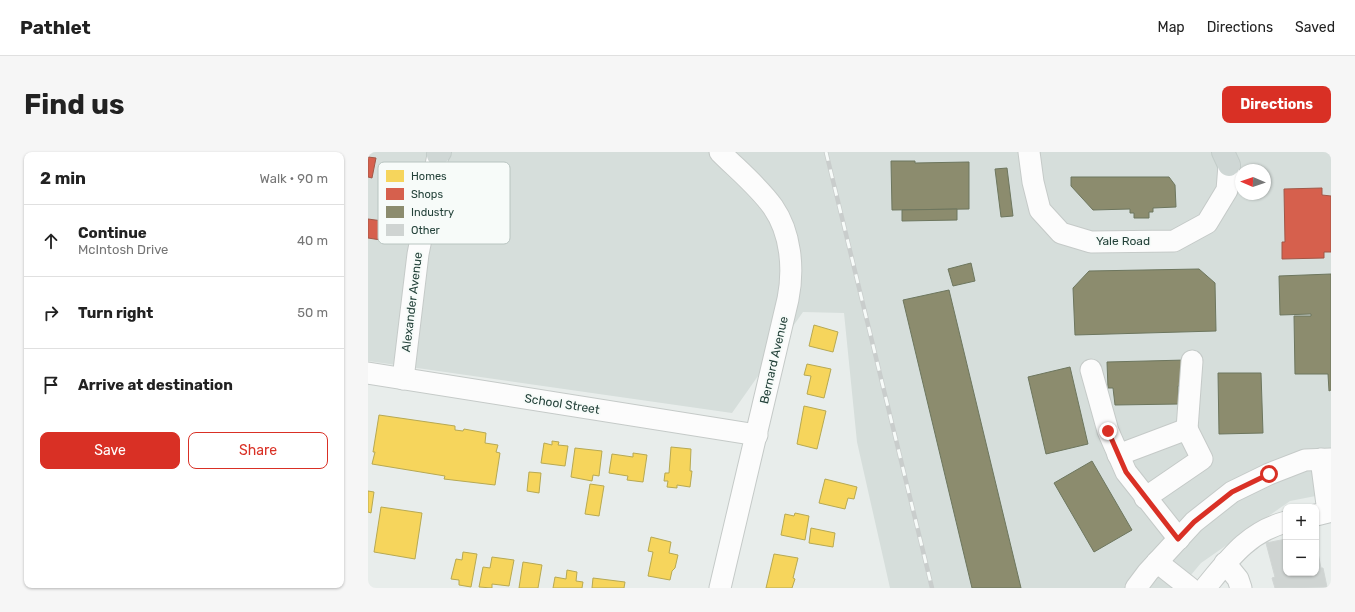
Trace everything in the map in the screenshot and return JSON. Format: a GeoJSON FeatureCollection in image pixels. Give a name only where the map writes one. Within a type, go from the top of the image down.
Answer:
{"type":"FeatureCollection","features":[{"type":"Feature","properties":{"kind":"street","name":"Bernard Avenue"},"geometry":{"type":"LineString","coordinates":[[720,152],[763,194],[774,209],[784,231],[792,268],[791,284],[720,588]]}},
{"type":"Feature","properties":{"kind":"street","name":"Yale Road"},"geometry":{"type":"LineString","coordinates":[[1029,152],[1033,182],[1040,210],[1061,233],[1091,242],[1174,241],[1207,223],[1227,190],[1228,156]]}},
{"type":"Feature","properties":{"kind":"street","name":"Alexander Avenue"},"geometry":{"type":"LineString","coordinates":[[403,379],[420,244]]}},
{"type":"Feature","properties":{"kind":"street"},"geometry":{"type":"LineString","coordinates":[[1146,498],[1202,459],[1187,429],[1192,361]]}},
{"type":"Feature","properties":{"kind":"street"},"geometry":{"type":"LineString","coordinates":[[1091,370],[1108,431],[1126,472],[1178,539]]}},
{"type":"Feature","properties":{"kind":"street","name":"School Street"},"geometry":{"type":"LineString","coordinates":[[368,374],[757,434]]}},
{"type":"Feature","properties":{"kind":"street"},"geometry":{"type":"LineString","coordinates":[[1118,455],[1187,429]]}},
{"type":"Feature","properties":{"kind":"street"},"geometry":{"type":"LineString","coordinates":[[1136,588],[1157,562],[1194,522],[1232,492],[1269,474],[1305,460],[1326,459],[1325,517]]}},
{"type":"Feature","properties":{"kind":"street"},"geometry":{"type":"LineString","coordinates":[[1206,588],[1240,548],[1258,534],[1283,523]]}},
{"type":"Feature","properties":{"kind":"street"},"geometry":{"type":"LineString","coordinates":[[1157,562],[1190,588]]}},
{"type":"Feature","properties":{"kind":"street"},"geometry":{"type":"LineString","coordinates":[[1225,564],[1238,578],[1241,588]]}},
{"type":"Feature","properties":{"kind":"shaded area"},"geometry":{"type":"Polygon","coordinates":[[[368,152],[1331,152],[1331,493],[1290,501],[1283,504],[1283,506],[1201,563],[1180,588],[890,588],[857,442],[844,313],[803,312],[732,413],[368,361],[368,152]]]}},
{"type":"Feature","properties":{"kind":"building: Homes"},"geometry":{"type":"Polygon","coordinates":[[[814,325],[838,332],[833,352],[809,346],[814,325]]]}},
{"type":"Feature","properties":{"kind":"building: Homes"},"geometry":{"type":"Polygon","coordinates":[[[807,364],[831,369],[824,398],[807,394],[811,376],[804,375],[807,364]]]}},
{"type":"Feature","properties":{"kind":"building: Homes"},"geometry":{"type":"Polygon","coordinates":[[[804,406],[826,411],[817,449],[797,444],[804,406]]]}},
{"type":"Feature","properties":{"kind":"building: Homes"},"geometry":{"type":"Polygon","coordinates":[[[379,415],[455,426],[455,430],[463,431],[464,429],[486,433],[485,443],[498,445],[496,452],[500,453],[495,485],[444,479],[445,476],[372,464],[375,452],[373,452],[379,415]]]}},
{"type":"Feature","properties":{"kind":"building: Homes"},"geometry":{"type":"Polygon","coordinates":[[[552,441],[559,442],[558,445],[568,446],[565,466],[541,463],[544,443],[552,445],[552,441]]]}},
{"type":"Feature","properties":{"kind":"building: Homes"},"geometry":{"type":"Polygon","coordinates":[[[671,447],[691,449],[690,471],[692,471],[690,487],[677,485],[677,488],[667,487],[668,481],[664,481],[665,473],[669,473],[671,447]]]}},
{"type":"Feature","properties":{"kind":"building: Homes"},"geometry":{"type":"Polygon","coordinates":[[[575,448],[602,451],[599,476],[593,475],[592,481],[571,477],[575,448]]]}},
{"type":"Feature","properties":{"kind":"building: Homes"},"geometry":{"type":"Polygon","coordinates":[[[633,453],[647,455],[643,482],[627,480],[628,476],[609,473],[612,454],[633,457],[633,453]]]}},
{"type":"Feature","properties":{"kind":"building: Homes"},"geometry":{"type":"Polygon","coordinates":[[[529,472],[541,473],[539,493],[527,491],[529,472]]]}},
{"type":"Feature","properties":{"kind":"building: Homes"},"geometry":{"type":"Polygon","coordinates":[[[825,479],[857,487],[854,499],[848,498],[845,509],[819,503],[825,479]]]}},
{"type":"Feature","properties":{"kind":"building: Homes"},"geometry":{"type":"Polygon","coordinates":[[[590,484],[604,486],[599,516],[585,514],[590,484]]]}},
{"type":"Feature","properties":{"kind":"building: Homes"},"geometry":{"type":"Polygon","coordinates":[[[368,491],[374,492],[371,513],[368,512],[368,491]]]}},
{"type":"Feature","properties":{"kind":"building: Homes"},"geometry":{"type":"Polygon","coordinates":[[[381,507],[422,513],[415,559],[374,552],[381,507]]]}},
{"type":"Feature","properties":{"kind":"building: Homes"},"geometry":{"type":"Polygon","coordinates":[[[795,513],[809,516],[805,540],[781,535],[785,514],[794,516],[795,513]]]}},
{"type":"Feature","properties":{"kind":"building: Homes"},"geometry":{"type":"Polygon","coordinates":[[[811,528],[835,533],[833,547],[809,543],[811,528]]]}},
{"type":"Feature","properties":{"kind":"building: Homes"},"geometry":{"type":"Polygon","coordinates":[[[651,537],[671,542],[669,553],[678,555],[670,580],[648,576],[653,552],[648,551],[651,537]]]}},
{"type":"Feature","properties":{"kind":"building: Homes"},"geometry":{"type":"Polygon","coordinates":[[[463,552],[477,554],[471,587],[459,585],[459,580],[451,579],[456,559],[462,560],[463,552]]]}},
{"type":"Feature","properties":{"kind":"building: Homes"},"geometry":{"type":"Polygon","coordinates":[[[774,554],[798,558],[792,588],[766,588],[774,554]]]}},
{"type":"Feature","properties":{"kind":"building: Homes"},"geometry":{"type":"Polygon","coordinates":[[[492,557],[514,560],[509,586],[492,584],[492,588],[479,587],[483,567],[490,568],[492,557]]]}},
{"type":"Feature","properties":{"kind":"building: Homes"},"geometry":{"type":"Polygon","coordinates":[[[523,562],[542,565],[538,588],[519,588],[523,562]]]}},
{"type":"Feature","properties":{"kind":"building: Homes"},"geometry":{"type":"Polygon","coordinates":[[[567,570],[577,572],[576,581],[583,582],[582,588],[553,588],[555,577],[566,579],[567,570]]]}},
{"type":"Feature","properties":{"kind":"building: Homes"},"geometry":{"type":"Polygon","coordinates":[[[593,578],[625,582],[624,588],[592,588],[593,578]]]}},
{"type":"Feature","properties":{"kind":"building: Shops"},"geometry":{"type":"Polygon","coordinates":[[[368,157],[376,158],[372,178],[368,177],[368,157]]]}},
{"type":"Feature","properties":{"kind":"building: Shops"},"geometry":{"type":"Polygon","coordinates":[[[1322,188],[1322,195],[1331,196],[1331,252],[1324,252],[1324,258],[1282,259],[1282,242],[1285,242],[1284,189],[1322,188]]]}},
{"type":"Feature","properties":{"kind":"building: Shops"},"geometry":{"type":"Polygon","coordinates":[[[368,219],[378,220],[378,240],[368,238],[368,219]]]}},
{"type":"Feature","properties":{"kind":"building: Industry"},"geometry":{"type":"Polygon","coordinates":[[[891,161],[915,161],[915,163],[969,162],[969,209],[892,210],[891,161]]]}},
{"type":"Feature","properties":{"kind":"building: Industry"},"geometry":{"type":"Polygon","coordinates":[[[1007,168],[1013,216],[1001,217],[995,169],[1007,168]]]}},
{"type":"Feature","properties":{"kind":"building: Industry"},"geometry":{"type":"Polygon","coordinates":[[[1071,177],[1169,177],[1175,185],[1176,207],[1153,208],[1153,212],[1149,212],[1149,218],[1134,218],[1134,213],[1130,213],[1130,209],[1093,210],[1071,186],[1071,177]]]}},
{"type":"Feature","properties":{"kind":"building: Industry"},"geometry":{"type":"Polygon","coordinates":[[[957,209],[957,220],[902,221],[902,210],[957,209]]]}},
{"type":"Feature","properties":{"kind":"building: Industry"},"geometry":{"type":"Polygon","coordinates":[[[971,263],[975,281],[953,286],[948,269],[971,263]]]}},
{"type":"Feature","properties":{"kind":"building: Industry"},"geometry":{"type":"Polygon","coordinates":[[[1199,269],[1215,283],[1216,331],[1075,335],[1073,288],[1089,271],[1199,269]]]}},
{"type":"Feature","properties":{"kind":"building: Industry"},"geometry":{"type":"Polygon","coordinates":[[[1331,274],[1331,390],[1329,391],[1328,374],[1295,374],[1294,316],[1311,316],[1311,314],[1280,315],[1279,276],[1331,274]]]}},
{"type":"Feature","properties":{"kind":"building: Industry"},"geometry":{"type":"Polygon","coordinates":[[[949,290],[1021,588],[972,588],[903,300],[949,290]]]}},
{"type":"Feature","properties":{"kind":"building: Industry"},"geometry":{"type":"Polygon","coordinates":[[[1186,360],[1186,386],[1178,386],[1179,404],[1115,405],[1113,388],[1108,388],[1107,362],[1186,360]]]}},
{"type":"Feature","properties":{"kind":"building: Industry"},"geometry":{"type":"Polygon","coordinates":[[[1070,367],[1088,444],[1046,454],[1028,377],[1070,367]]]}},
{"type":"Feature","properties":{"kind":"building: Industry"},"geometry":{"type":"Polygon","coordinates":[[[1218,373],[1261,373],[1263,433],[1219,434],[1218,373]]]}},
{"type":"Feature","properties":{"kind":"building: Industry"},"geometry":{"type":"Polygon","coordinates":[[[1092,461],[1132,530],[1094,552],[1054,483],[1092,461]]]}},
{"type":"Feature","properties":{"kind":"building: Other"},"geometry":{"type":"Polygon","coordinates":[[[1283,540],[1283,576],[1319,576],[1319,558],[1327,587],[1275,588],[1272,578],[1275,577],[1266,543],[1283,540]]]}},
{"type":"Feature","properties":{"kind":"railway"},"geometry":{"type":"LineString","coordinates":[[826,152],[932,588]]}},
{"type":"Feature","properties":{"kind":"route"},"geometry":{"type":"LineString","coordinates":[[1108,431],[1126,472],[1178,539],[1194,522],[1232,492],[1269,474]]}}]}
